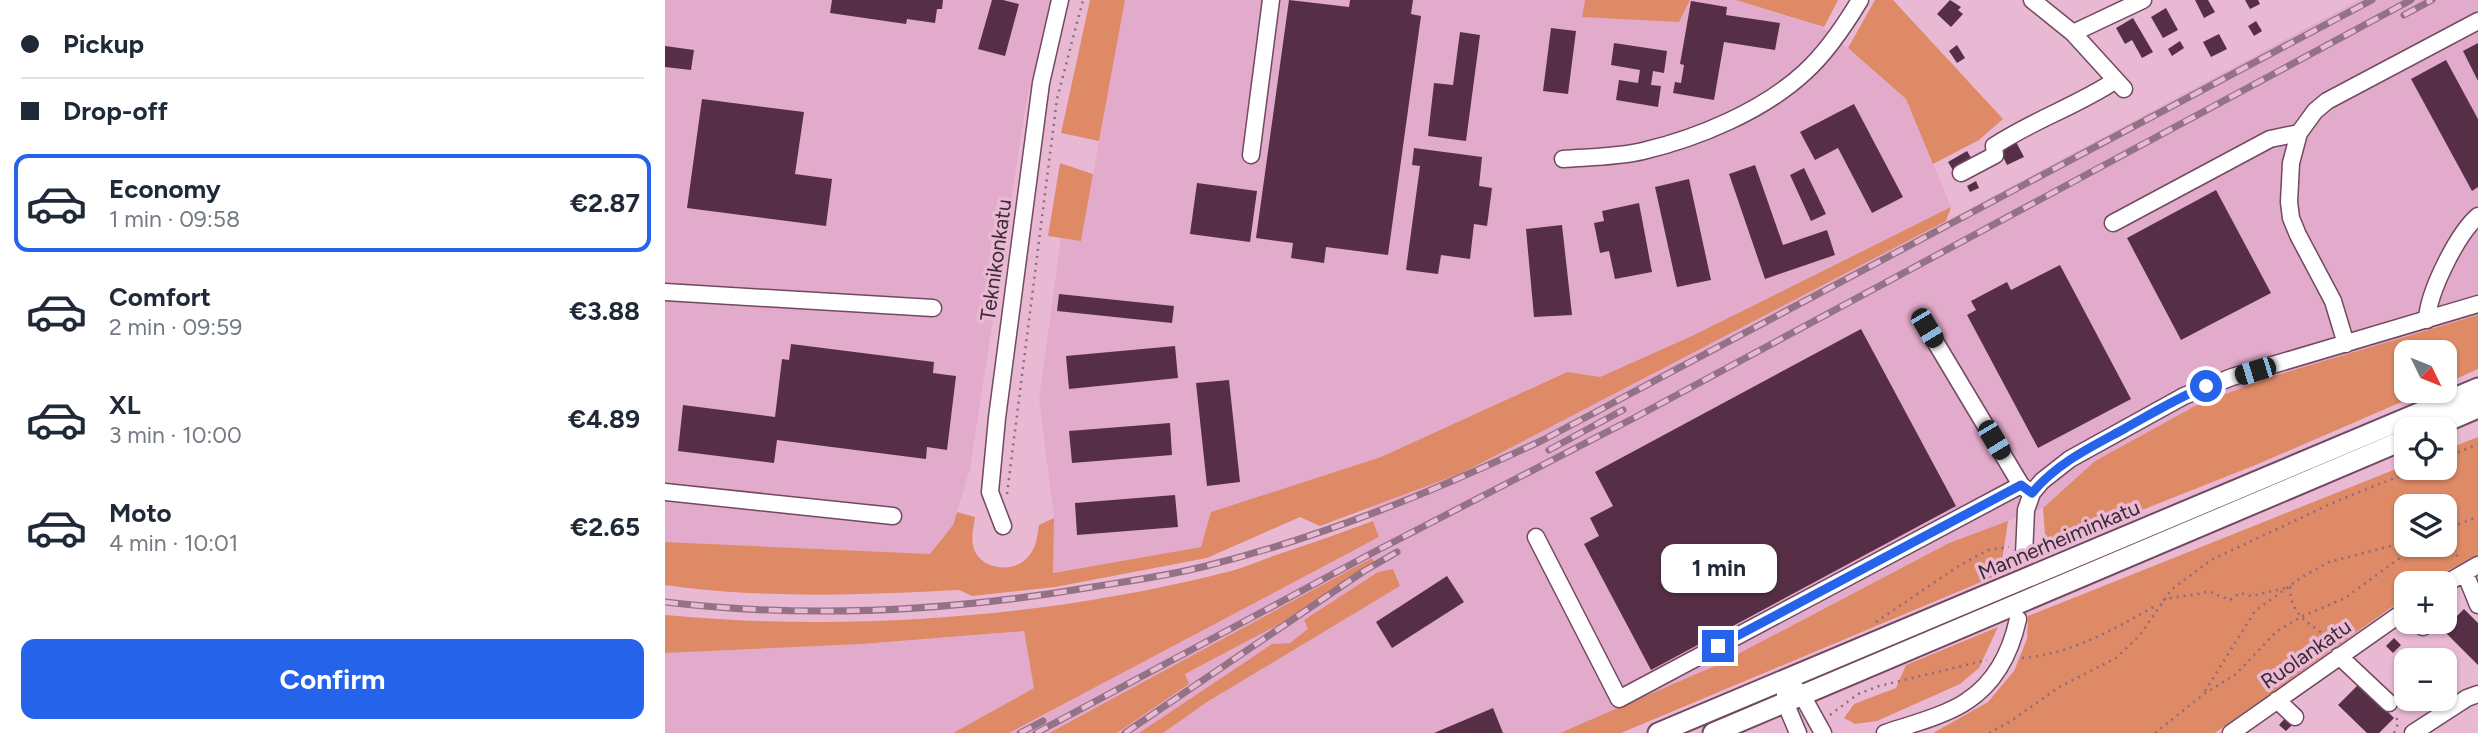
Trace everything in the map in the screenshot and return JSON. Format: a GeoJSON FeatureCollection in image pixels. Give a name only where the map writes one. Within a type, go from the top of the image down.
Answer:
{"type":"FeatureCollection","features":[{"type":"Feature","properties":{"kind":"main road","name":"Mannerheiminkatu"},"geometry":{"type":"LineString","coordinates":[[1658,733],[2478,387]]}},
{"type":"Feature","properties":{"kind":"main road"},"geometry":{"type":"LineString","coordinates":[[2457,417],[2478,408]]}},
{"type":"Feature","properties":{"kind":"main road","name":"Mannerheiminkatu"},"geometry":{"type":"LineString","coordinates":[[1713,733],[2394,444]]}},
{"type":"Feature","properties":{"kind":"street","name":"Teknikonkatu"},"geometry":{"type":"LineString","coordinates":[[1003,526],[990,492],[997,418],[1041,83],[1060,0]]}},
{"type":"Feature","properties":{"kind":"street"},"geometry":{"type":"LineString","coordinates":[[1251,155],[1271,0]]}},
{"type":"Feature","properties":{"kind":"street"},"geometry":{"type":"LineString","coordinates":[[1563,159],[1641,152],[1703,133],[1754,109],[1805,72],[1842,29],[1860,0]]}},
{"type":"Feature","properties":{"kind":"street"},"geometry":{"type":"LineString","coordinates":[[1961,173],[1995,155],[1994,146],[2014,133],[2120,84],[2073,33],[2032,0]]}},
{"type":"Feature","properties":{"kind":"street"},"geometry":{"type":"LineString","coordinates":[[2073,33],[2143,0]]}},
{"type":"Feature","properties":{"kind":"street"},"geometry":{"type":"LineString","coordinates":[[2346,344],[2333,301],[2291,218],[2291,163],[2299,133],[2315,111],[2327,101],[2478,21]]}},
{"type":"Feature","properties":{"kind":"street"},"geometry":{"type":"LineString","coordinates":[[2113,223],[2270,139],[2299,133]]}},
{"type":"Feature","properties":{"kind":"street"},"geometry":{"type":"LineString","coordinates":[[2427,320],[2427,306],[2431,296],[2459,240],[2478,216]]}},
{"type":"Feature","properties":{"kind":"street"},"geometry":{"type":"LineString","coordinates":[[665,292],[933,308]]}},
{"type":"Feature","properties":{"kind":"street"},"geometry":{"type":"LineString","coordinates":[[1536,537],[1619,699],[2042,481],[2070,459],[2183,396],[2232,377],[2478,304]]}},
{"type":"Feature","properties":{"kind":"street"},"geometry":{"type":"LineString","coordinates":[[1927,328],[2027,489],[2026,510],[2017,551]]}},
{"type":"Feature","properties":{"kind":"street"},"geometry":{"type":"LineString","coordinates":[[665,492],[893,516]]}},
{"type":"Feature","properties":{"kind":"street"},"geometry":{"type":"LineString","coordinates":[[2471,569],[2478,606]]}},
{"type":"Feature","properties":{"kind":"street","name":"Ruolankatu"},"geometry":{"type":"LineString","coordinates":[[2233,732],[2394,618]]}},
{"type":"Feature","properties":{"kind":"street"},"geometry":{"type":"LineString","coordinates":[[1885,733],[1967,702],[2005,660],[2018,619]]}},
{"type":"Feature","properties":{"kind":"street"},"geometry":{"type":"LineString","coordinates":[[2341,654],[2389,703]]}},
{"type":"Feature","properties":{"kind":"street"},"geometry":{"type":"LineString","coordinates":[[1785,678],[1794,699],[1798,733]]}},
{"type":"Feature","properties":{"kind":"street"},"geometry":{"type":"LineString","coordinates":[[2413,733],[2425,728],[2467,698],[2478,694]]}},
{"type":"Feature","properties":{"kind":"street"},"geometry":{"type":"LineString","coordinates":[[1794,699],[1820,727]]}},
{"type":"Feature","properties":{"kind":"street"},"geometry":{"type":"LineString","coordinates":[[2277,700],[2295,717]]}},
{"type":"Feature","properties":{"kind":"path"},"geometry":{"type":"LineString","coordinates":[[1007,498],[1057,100],[1083,0]]}},
{"type":"Feature","properties":{"kind":"path"},"geometry":{"type":"LineString","coordinates":[[2457,453],[2478,444]]}},
{"type":"Feature","properties":{"kind":"path"},"geometry":{"type":"LineString","coordinates":[[1989,733],[2059,687],[2116,658],[2140,635],[2162,602],[2180,582],[2211,561],[2339,500],[2394,478]]}},
{"type":"Feature","properties":{"kind":"path"},"geometry":{"type":"LineString","coordinates":[[2457,525],[2478,517]]}},
{"type":"Feature","properties":{"kind":"path"},"geometry":{"type":"LineString","coordinates":[[2204,694],[2255,611],[2302,577],[2329,562],[2394,545]]}},
{"type":"Feature","properties":{"kind":"path"},"geometry":{"type":"LineString","coordinates":[[2457,547],[2471,569]]}},
{"type":"Feature","properties":{"kind":"path"},"geometry":{"type":"LineString","coordinates":[[1868,627],[1987,550],[2017,551]]}},
{"type":"Feature","properties":{"kind":"path"},"geometry":{"type":"LineString","coordinates":[[2155,733],[2204,694],[2236,674],[2277,631],[2301,617],[2345,598],[2401,557]]}},
{"type":"Feature","properties":{"kind":"path"},"geometry":{"type":"LineString","coordinates":[[1820,727],[1826,719],[1858,694],[1879,686],[1988,660],[2048,656],[2102,636],[2173,597],[2196,596],[2208,591],[2230,600],[2240,593],[2252,596],[2290,587]]}},
{"type":"Feature","properties":{"kind":"path"},"geometry":{"type":"LineString","coordinates":[[2290,587],[2290,599],[2301,617],[2341,654]]}},
{"type":"Feature","properties":{"kind":"path"},"geometry":{"type":"LineString","coordinates":[[2389,703],[2395,710],[2398,724],[2394,733]]}},
{"type":"Feature","properties":{"kind":"shaded area"},"geometry":{"type":"Polygon","coordinates":[[[665,0],[1051,0],[1026,104],[970,469],[953,525],[930,554],[665,542],[665,0]]]}},
{"type":"Feature","properties":{"kind":"shaded area"},"geometry":{"type":"Polygon","coordinates":[[[1090,0],[1125,0],[1099,141],[1061,133],[1090,0]]]}},
{"type":"Feature","properties":{"kind":"shaded area"},"geometry":{"type":"Polygon","coordinates":[[[1125,0],[1585,0],[1582,16],[1679,22],[1690,0],[1736,0],[1824,28],[1906,99],[1951,207],[1694,335],[1600,377],[1566,372],[1381,457],[1212,512],[1201,547],[1052,573],[1054,518],[1039,399],[1061,238],[1081,240],[1125,0]]]}},
{"type":"Feature","properties":{"kind":"shaded area"},"geometry":{"type":"Polygon","coordinates":[[[1585,0],[1690,0],[1679,22],[1582,17],[1585,0]]]}},
{"type":"Feature","properties":{"kind":"shaded area"},"geometry":{"type":"Polygon","coordinates":[[[1736,0],[1838,0],[1824,27],[1736,0]]]}},
{"type":"Feature","properties":{"kind":"shaded area"},"geometry":{"type":"Polygon","coordinates":[[[1875,0],[1893,0],[2003,119],[1979,140],[1933,164],[1906,99],[1848,48],[1875,0]]]}},
{"type":"Feature","properties":{"kind":"shaded area"},"geometry":{"type":"Polygon","coordinates":[[[2359,0],[2478,0],[2478,315],[2267,378],[2195,406],[2095,461],[2043,508],[1949,543],[1717,665],[1560,733],[1163,733],[1207,702],[1400,586],[1393,569],[1378,572],[1305,620],[1309,629],[1290,643],[1272,644],[1139,733],[1117,733],[1189,684],[1185,674],[1276,626],[1373,562],[1372,558],[1049,733],[1009,733],[1379,537],[1368,508],[1462,473],[1946,221],[2359,0]]]}},
{"type":"Feature","properties":{"kind":"shaded area"},"geometry":{"type":"Polygon","coordinates":[[[1060,163],[1093,174],[1081,241],[1048,236],[1060,163]]]}},
{"type":"Feature","properties":{"kind":"shaded area"},"geometry":{"type":"Polygon","coordinates":[[[1951,207],[1946,221],[1462,473],[1320,526],[1300,517],[1207,558],[1055,587],[972,596],[959,590],[775,594],[665,585],[665,542],[930,554],[953,525],[957,512],[975,517],[972,538],[976,553],[987,564],[995,566],[1011,567],[1025,560],[1034,548],[1039,525],[1054,518],[1053,573],[1201,547],[1211,512],[1381,457],[1567,372],[1600,377],[1694,335],[1951,207]]]}},
{"type":"Feature","properties":{"kind":"shaded area"},"geometry":{"type":"Polygon","coordinates":[[[2478,315],[2478,369],[2457,379],[2457,340],[2394,340],[2478,315]]]}},
{"type":"Feature","properties":{"kind":"shaded area"},"geometry":{"type":"Polygon","coordinates":[[[2394,340],[2394,403],[2399,403],[2258,464],[2046,548],[2043,508],[2095,461],[2195,406],[2267,378],[2394,340]]]}},
{"type":"Feature","properties":{"kind":"shaded area"},"geometry":{"type":"Polygon","coordinates":[[[2478,437],[2478,557],[2447,571],[2394,571],[2394,606],[2215,733],[1933,733],[1988,702],[2014,671],[2027,639],[2028,616],[2394,470],[2394,480],[2457,480],[2457,445],[2478,437]]]}},
{"type":"Feature","properties":{"kind":"shaded area"},"geometry":{"type":"Polygon","coordinates":[[[1373,521],[1379,537],[1009,733],[953,733],[1034,688],[1024,631],[862,644],[665,653],[665,615],[805,622],[875,621],[1016,611],[1086,601],[1223,573],[1373,521]]]}},
{"type":"Feature","properties":{"kind":"shaded area"},"geometry":{"type":"Polygon","coordinates":[[[2008,521],[2000,574],[1621,733],[1560,733],[1717,665],[1949,543],[2008,521]]]}},
{"type":"Feature","properties":{"kind":"shaded area"},"geometry":{"type":"Polygon","coordinates":[[[1372,558],[1374,562],[1276,626],[1185,674],[1189,684],[1117,733],[1049,733],[1372,558]]]}},
{"type":"Feature","properties":{"kind":"shaded area"},"geometry":{"type":"Polygon","coordinates":[[[1393,569],[1400,586],[1207,702],[1163,733],[1139,733],[1272,644],[1290,643],[1308,629],[1304,620],[1378,572],[1393,569]]]}},
{"type":"Feature","properties":{"kind":"shaded area"},"geometry":{"type":"Polygon","coordinates":[[[1998,627],[1979,668],[1960,684],[1877,721],[1855,724],[1844,718],[1854,704],[1896,688],[1906,665],[1998,627]]]}},
{"type":"Feature","properties":{"kind":"shaded area"},"geometry":{"type":"Polygon","coordinates":[[[1024,631],[1034,688],[953,733],[665,733],[665,653],[862,644],[1024,631]]]}},
{"type":"Feature","properties":{"kind":"building"},"geometry":{"type":"Polygon","coordinates":[[[832,0],[943,0],[942,9],[937,9],[935,23],[907,19],[906,24],[830,13],[832,0]]]}},
{"type":"Feature","properties":{"kind":"building"},"geometry":{"type":"Polygon","coordinates":[[[992,0],[1019,4],[1005,56],[978,49],[992,0]]]}},
{"type":"Feature","properties":{"kind":"building"},"geometry":{"type":"Polygon","coordinates":[[[1289,0],[1349,7],[1350,0],[1413,0],[1411,14],[1421,16],[1388,255],[1326,247],[1324,263],[1291,258],[1293,243],[1256,238],[1289,0]]]}},
{"type":"Feature","properties":{"kind":"building"},"geometry":{"type":"Polygon","coordinates":[[[1950,0],[1961,7],[1958,10],[1963,14],[1951,27],[1937,14],[1950,0]]]}},
{"type":"Feature","properties":{"kind":"building"},"geometry":{"type":"Polygon","coordinates":[[[2195,0],[2208,0],[2215,12],[2204,18],[2195,0]]]}},
{"type":"Feature","properties":{"kind":"building"},"geometry":{"type":"Polygon","coordinates":[[[2245,0],[2258,0],[2260,4],[2250,9],[2245,0]]]}},
{"type":"Feature","properties":{"kind":"building"},"geometry":{"type":"Polygon","coordinates":[[[1691,1],[1727,7],[1726,15],[1780,23],[1775,50],[1724,42],[1714,100],[1673,93],[1675,82],[1681,83],[1684,65],[1680,64],[1691,1]]]}},
{"type":"Feature","properties":{"kind":"building"},"geometry":{"type":"Polygon","coordinates":[[[2166,8],[2178,30],[2163,38],[2151,17],[2166,8]]]}},
{"type":"Feature","properties":{"kind":"building"},"geometry":{"type":"Polygon","coordinates":[[[2133,18],[2153,52],[2142,58],[2132,40],[2125,44],[2116,28],[2133,18]]]}},
{"type":"Feature","properties":{"kind":"building"},"geometry":{"type":"Polygon","coordinates":[[[2256,21],[2262,31],[2254,36],[2248,26],[2256,21]]]}},
{"type":"Feature","properties":{"kind":"building"},"geometry":{"type":"Polygon","coordinates":[[[1551,28],[1576,31],[1568,94],[1543,91],[1551,28]]]}},
{"type":"Feature","properties":{"kind":"building"},"geometry":{"type":"Polygon","coordinates":[[[1460,32],[1480,35],[1466,141],[1428,136],[1434,83],[1453,85],[1460,32]]]}},
{"type":"Feature","properties":{"kind":"building"},"geometry":{"type":"Polygon","coordinates":[[[2219,34],[2227,49],[2211,57],[2203,42],[2219,34]]]}},
{"type":"Feature","properties":{"kind":"building"},"geometry":{"type":"Polygon","coordinates":[[[2180,41],[2184,48],[2172,56],[2168,49],[2180,41]]]}},
{"type":"Feature","properties":{"kind":"building"},"geometry":{"type":"Polygon","coordinates":[[[1614,43],[1667,51],[1664,73],[1653,71],[1651,85],[1661,86],[1658,107],[1616,100],[1619,80],[1638,83],[1640,70],[1611,65],[1614,43]]]}},
{"type":"Feature","properties":{"kind":"building"},"geometry":{"type":"Polygon","coordinates":[[[2478,43],[2478,81],[2463,51],[2478,43]]]}},
{"type":"Feature","properties":{"kind":"building"},"geometry":{"type":"Polygon","coordinates":[[[1957,45],[1965,58],[1957,63],[1949,51],[1957,45]]]}},
{"type":"Feature","properties":{"kind":"building"},"geometry":{"type":"Polygon","coordinates":[[[665,46],[694,50],[691,70],[665,67],[665,46]]]}},
{"type":"Feature","properties":{"kind":"building"},"geometry":{"type":"Polygon","coordinates":[[[2446,60],[2478,119],[2478,187],[2472,191],[2411,79],[2446,60]]]}},
{"type":"Feature","properties":{"kind":"building"},"geometry":{"type":"Polygon","coordinates":[[[702,99],[804,112],[795,174],[832,179],[826,226],[687,208],[702,99]]]}},
{"type":"Feature","properties":{"kind":"building"},"geometry":{"type":"Polygon","coordinates":[[[1854,104],[1903,197],[1872,213],[1838,148],[1815,160],[1800,132],[1854,104]]]}},
{"type":"Feature","properties":{"kind":"building"},"geometry":{"type":"Polygon","coordinates":[[[2014,138],[2024,157],[2007,165],[1998,146],[2014,138]]]}},
{"type":"Feature","properties":{"kind":"building"},"geometry":{"type":"Polygon","coordinates":[[[1414,148],[1482,157],[1479,186],[1492,188],[1487,226],[1474,224],[1470,259],[1441,255],[1438,274],[1406,270],[1420,166],[1412,165],[1414,148]]]}},
{"type":"Feature","properties":{"kind":"building"},"geometry":{"type":"Polygon","coordinates":[[[1967,151],[1973,161],[1954,172],[1948,162],[1967,151]]]}},
{"type":"Feature","properties":{"kind":"building"},"geometry":{"type":"Polygon","coordinates":[[[1755,165],[1783,245],[1827,230],[1835,255],[1765,279],[1729,174],[1755,165]]]}},
{"type":"Feature","properties":{"kind":"building"},"geometry":{"type":"Polygon","coordinates":[[[1804,168],[1826,214],[1811,221],[1790,175],[1804,168]]]}},
{"type":"Feature","properties":{"kind":"building"},"geometry":{"type":"Polygon","coordinates":[[[1689,179],[1711,280],[1677,287],[1655,187],[1689,179]]]}},
{"type":"Feature","properties":{"kind":"building"},"geometry":{"type":"Polygon","coordinates":[[[1976,181],[1979,188],[1970,192],[1967,186],[1976,181]]]}},
{"type":"Feature","properties":{"kind":"building"},"geometry":{"type":"Polygon","coordinates":[[[1197,183],[1257,191],[1250,242],[1190,234],[1197,183]]]}},
{"type":"Feature","properties":{"kind":"building"},"geometry":{"type":"Polygon","coordinates":[[[2216,190],[2271,293],[2181,340],[2127,238],[2216,190]]]}},
{"type":"Feature","properties":{"kind":"building"},"geometry":{"type":"Polygon","coordinates":[[[1639,203],[1652,272],[1615,279],[1609,251],[1600,253],[1594,223],[1604,221],[1602,211],[1639,203]]]}},
{"type":"Feature","properties":{"kind":"building"},"geometry":{"type":"Polygon","coordinates":[[[1562,225],[1572,315],[1534,317],[1526,229],[1562,225]]]}},
{"type":"Feature","properties":{"kind":"building"},"geometry":{"type":"Polygon","coordinates":[[[2060,265],[2131,399],[2038,448],[1967,315],[1976,310],[1971,301],[2007,282],[2011,290],[2060,265]]]}},
{"type":"Feature","properties":{"kind":"building"},"geometry":{"type":"Polygon","coordinates":[[[1059,294],[1174,306],[1172,323],[1057,311],[1059,294]]]}},
{"type":"Feature","properties":{"kind":"building"},"geometry":{"type":"Polygon","coordinates":[[[1861,329],[1956,506],[1651,670],[1584,544],[1599,536],[1590,518],[1613,506],[1595,472],[1861,329]]]}},
{"type":"Feature","properties":{"kind":"building"},"geometry":{"type":"Polygon","coordinates":[[[791,344],[934,362],[933,373],[956,376],[947,450],[927,447],[926,459],[777,440],[774,463],[678,451],[683,405],[775,417],[782,359],[789,360],[791,344]]]}},
{"type":"Feature","properties":{"kind":"building"},"geometry":{"type":"Polygon","coordinates":[[[1175,346],[1178,378],[1069,389],[1066,356],[1175,346]]]}},
{"type":"Feature","properties":{"kind":"building"},"geometry":{"type":"Polygon","coordinates":[[[1229,380],[1240,482],[1207,486],[1196,383],[1229,380]]]}},
{"type":"Feature","properties":{"kind":"building"},"geometry":{"type":"Polygon","coordinates":[[[1170,423],[1172,455],[1072,463],[1069,431],[1170,423]]]}},
{"type":"Feature","properties":{"kind":"building"},"geometry":{"type":"Polygon","coordinates":[[[1175,495],[1178,527],[1077,535],[1075,503],[1175,495]]]}},
{"type":"Feature","properties":{"kind":"building"},"geometry":{"type":"Polygon","coordinates":[[[1447,576],[1464,602],[1392,648],[1376,622],[1447,576]]]}},
{"type":"Feature","properties":{"kind":"building"},"geometry":{"type":"Polygon","coordinates":[[[2464,609],[2478,623],[2478,665],[2447,634],[2457,634],[2457,616],[2464,609]]]}},
{"type":"Feature","properties":{"kind":"building"},"geometry":{"type":"Polygon","coordinates":[[[2394,638],[2401,645],[2394,648],[2393,653],[2386,646],[2394,638]]]}},
{"type":"Feature","properties":{"kind":"building"},"geometry":{"type":"Polygon","coordinates":[[[2359,684],[2394,718],[2379,733],[2367,733],[2338,705],[2359,684]]]}},
{"type":"Feature","properties":{"kind":"building"},"geometry":{"type":"Polygon","coordinates":[[[1493,708],[1503,733],[1434,733],[1493,708]]]}},
{"type":"Feature","properties":{"kind":"building"},"geometry":{"type":"Polygon","coordinates":[[[2287,716],[2294,723],[2286,731],[2279,725],[2287,716]]]}},
{"type":"Feature","properties":{"kind":"railway"},"geometry":{"type":"LineString","coordinates":[[665,602],[826,611],[986,602],[1188,570],[1333,528],[1460,478],[1543,440],[2372,0]]}},
{"type":"Feature","properties":{"kind":"railway"},"geometry":{"type":"LineString","coordinates":[[1036,733],[1374,552],[1634,418],[2411,0]]}},
{"type":"Feature","properties":{"kind":"railway"},"geometry":{"type":"LineString","coordinates":[[2404,15],[2432,0]]}},
{"type":"Feature","properties":{"kind":"railway"},"geometry":{"type":"LineString","coordinates":[[1549,450],[1623,410]]}},
{"type":"Feature","properties":{"kind":"railway"},"geometry":{"type":"LineString","coordinates":[[1125,733],[1364,571],[1397,552]]}},
{"type":"Feature","properties":{"kind":"railway"},"geometry":{"type":"LineString","coordinates":[[1020,733],[1043,721]]}},
{"type":"Feature","properties":{"kind":"route"},"geometry":{"type":"LineString","coordinates":[[1718,646],[2021,485],[2032,493],[2042,481],[2070,459],[2206,386]]}}]}
